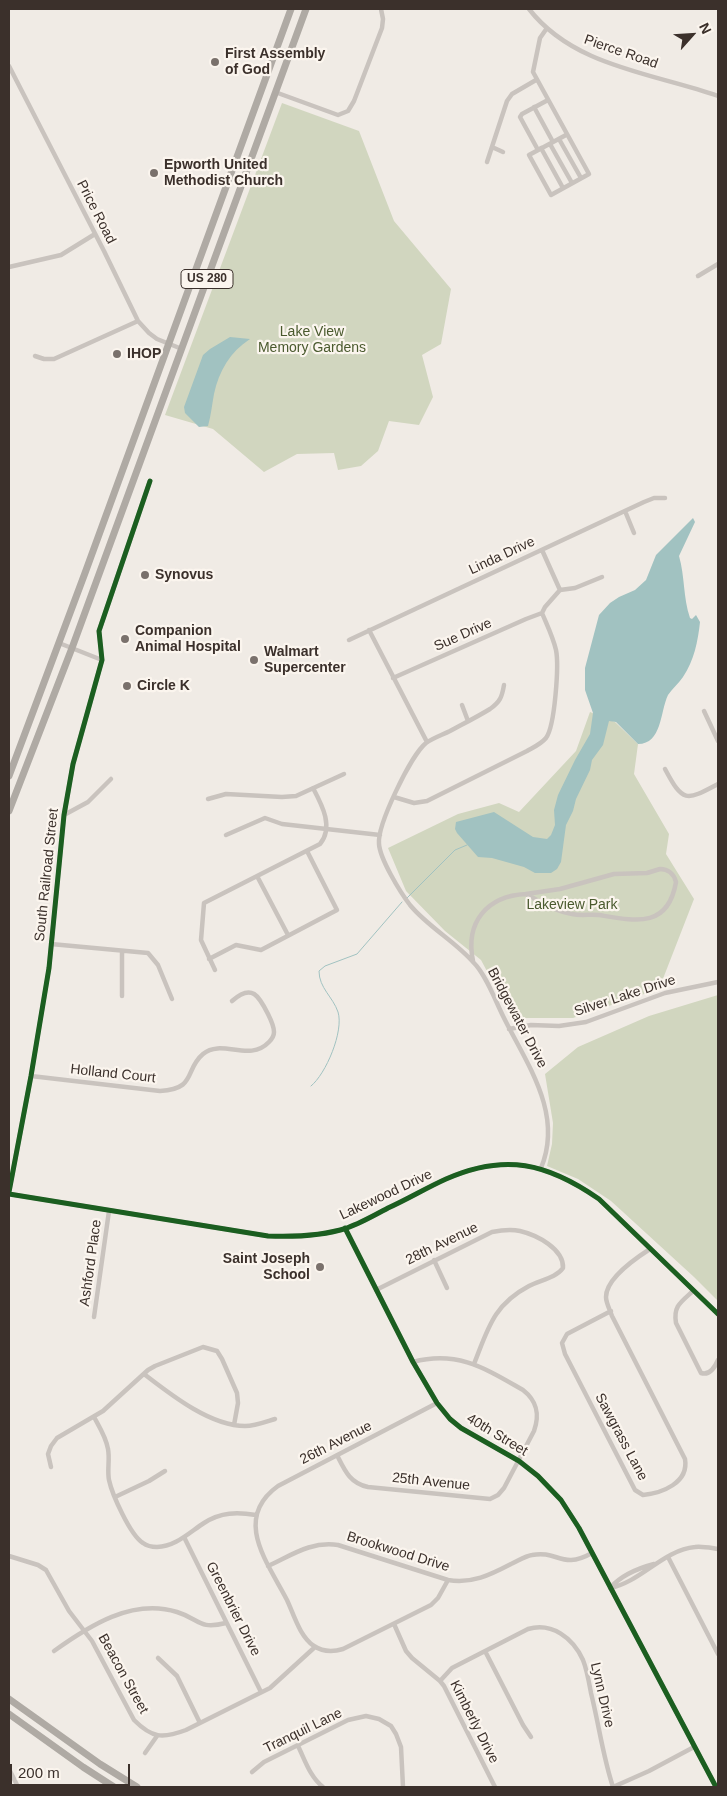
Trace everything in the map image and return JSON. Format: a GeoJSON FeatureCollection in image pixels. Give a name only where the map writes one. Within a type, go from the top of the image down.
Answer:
{"type":"FeatureCollection","features":[{"type":"Feature","properties":{"kind":"highway"},"geometry":{"type":"LineString","coordinates":[[279,42],[285,9]]}},
{"type":"Feature","properties":{"kind":"highway","name":"US 280"},"geometry":{"type":"LineString","coordinates":[[9,776],[291,9]]}},
{"type":"Feature","properties":{"kind":"highway","name":"US 280"},"geometry":{"type":"LineString","coordinates":[[9,811],[72,648],[306,9]]}},
{"type":"Feature","properties":{"kind":"highway"},"geometry":{"type":"LineString","coordinates":[[9,1699],[100,1764],[138,1787]]}},
{"type":"Feature","properties":{"kind":"highway"},"geometry":{"type":"LineString","coordinates":[[9,1714],[114,1787]]}},
{"type":"Feature","properties":{"kind":"street"},"geometry":{"type":"LineString","coordinates":[[275,92],[338,115],[348,112],[382,28],[383,18],[380,9]]}},
{"type":"Feature","properties":{"kind":"street","name":"Pierce Road"},"geometry":{"type":"LineString","coordinates":[[529,9],[546,28],[573,48],[594,58],[718,96]]}},
{"type":"Feature","properties":{"kind":"street"},"geometry":{"type":"LineString","coordinates":[[546,28],[540,38],[532,72],[588,174],[551,195],[529,155],[566,135]]}},
{"type":"Feature","properties":{"kind":"street","name":"Price Road"},"geometry":{"type":"LineString","coordinates":[[9,66],[138,321],[149,333],[168,344],[182,349]]}},
{"type":"Feature","properties":{"kind":"street"},"geometry":{"type":"LineString","coordinates":[[487,162],[507,101],[512,94],[536,80]]}},
{"type":"Feature","properties":{"kind":"street"},"geometry":{"type":"LineString","coordinates":[[548,100],[522,114],[520,117],[563,188]]}},
{"type":"Feature","properties":{"kind":"street"},"geometry":{"type":"LineString","coordinates":[[534,107],[572,184]]}},
{"type":"Feature","properties":{"kind":"street"},"geometry":{"type":"LineString","coordinates":[[559,139],[581,178]]}},
{"type":"Feature","properties":{"kind":"street"},"geometry":{"type":"LineString","coordinates":[[492,147],[503,152]]}},
{"type":"Feature","properties":{"kind":"street"},"geometry":{"type":"LineString","coordinates":[[9,267],[61,255],[95,234]]}},
{"type":"Feature","properties":{"kind":"street"},"geometry":{"type":"LineString","coordinates":[[698,276],[718,264]]}},
{"type":"Feature","properties":{"kind":"street"},"geometry":{"type":"LineString","coordinates":[[35,356],[44,359],[54,359],[138,321]]}},
{"type":"Feature","properties":{"kind":"street","name":"South Railroad Street"},"geometry":{"type":"LineString","coordinates":[[9,1193],[49,968],[64,815],[73,764],[102,660],[99,631],[150,481]]}},
{"type":"Feature","properties":{"kind":"street","name":"Linda Drive"},"geometry":{"type":"LineString","coordinates":[[349,640],[625,511],[654,498],[665,498]]}},
{"type":"Feature","properties":{"kind":"street"},"geometry":{"type":"LineString","coordinates":[[625,511],[634,533]]}},
{"type":"Feature","properties":{"kind":"street"},"geometry":{"type":"LineString","coordinates":[[542,550],[560,590]]}},
{"type":"Feature","properties":{"kind":"street"},"geometry":{"type":"LineString","coordinates":[[394,797],[414,804],[427,801],[539,744],[548,734],[553,716],[557,660],[553,637],[542,614],[545,607],[560,590],[574,588],[602,577]]}},
{"type":"Feature","properties":{"kind":"street","name":"Sue Drive"},"geometry":{"type":"LineString","coordinates":[[393,678],[526,618],[542,614]]}},
{"type":"Feature","properties":{"kind":"street"},"geometry":{"type":"LineString","coordinates":[[368,630],[427,742]]}},
{"type":"Feature","properties":{"kind":"street"},"geometry":{"type":"LineString","coordinates":[[59,643],[102,660]]}},
{"type":"Feature","properties":{"kind":"street","name":"Bridgewater Drive"},"geometry":{"type":"LineString","coordinates":[[504,685],[502,696],[497,704],[427,742],[415,755],[394,797],[380,835],[379,847],[388,870],[410,905],[473,960],[538,1081],[546,1121],[547,1149],[541,1168]]}},
{"type":"Feature","properties":{"kind":"street"},"geometry":{"type":"LineString","coordinates":[[462,705],[468,721]]}},
{"type":"Feature","properties":{"kind":"street"},"geometry":{"type":"LineString","coordinates":[[704,710],[718,741]]}},
{"type":"Feature","properties":{"kind":"street"},"geometry":{"type":"LineString","coordinates":[[665,769],[678,792],[686,796],[700,793],[718,784]]}},
{"type":"Feature","properties":{"kind":"street"},"geometry":{"type":"LineString","coordinates":[[208,799],[226,794],[296,796],[344,774]]}},
{"type":"Feature","properties":{"kind":"street"},"geometry":{"type":"LineString","coordinates":[[64,815],[88,802],[112,779]]}},
{"type":"Feature","properties":{"kind":"street"},"geometry":{"type":"LineString","coordinates":[[215,970],[201,936],[204,903],[320,844],[326,828],[326,819],[313,788]]}},
{"type":"Feature","properties":{"kind":"street"},"geometry":{"type":"LineString","coordinates":[[226,835],[265,818],[282,824],[380,835]]}},
{"type":"Feature","properties":{"kind":"street"},"geometry":{"type":"LineString","coordinates":[[209,959],[236,945],[261,950],[337,910],[307,851]]}},
{"type":"Feature","properties":{"kind":"street"},"geometry":{"type":"LineString","coordinates":[[473,960],[470,948],[472,933],[477,919],[486,909],[498,901],[512,896],[553,890],[628,872],[646,873],[664,869],[672,874],[676,882],[667,908],[652,918],[638,920],[569,914],[526,894]]}},
{"type":"Feature","properties":{"kind":"street"},"geometry":{"type":"LineString","coordinates":[[257,876],[288,935]]}},
{"type":"Feature","properties":{"kind":"street"},"geometry":{"type":"LineString","coordinates":[[50,944],[148,953],[153,957],[165,978],[172,999]]}},
{"type":"Feature","properties":{"kind":"street"},"geometry":{"type":"LineString","coordinates":[[122,951],[122,996]]}},
{"type":"Feature","properties":{"kind":"street","name":"Silver Lake Drive"},"geometry":{"type":"LineString","coordinates":[[509,1029],[531,1025],[566,1025],[586,1022],[665,993],[718,982]]}},
{"type":"Feature","properties":{"kind":"street","name":"Holland Court"},"geometry":{"type":"LineString","coordinates":[[31,1076],[160,1091],[178,1088],[185,1082],[200,1058],[207,1052],[221,1049],[254,1051],[264,1046],[274,1036],[274,1026],[260,997],[246,993],[232,1001]]}},
{"type":"Feature","properties":{"kind":"street","name":"Lakewood Drive"},"geometry":{"type":"LineString","coordinates":[[9,1193],[268,1236],[302,1237],[345,1228],[446,1179],[477,1168],[510,1164],[541,1168],[578,1184],[599,1199],[718,1314]]}},
{"type":"Feature","properties":{"kind":"street","name":"Ashford Place"},"geometry":{"type":"LineString","coordinates":[[94,1317],[109,1211]]}},
{"type":"Feature","properties":{"kind":"street","name":"40th Street"},"geometry":{"type":"LineString","coordinates":[[345,1228],[437,1403],[461,1428],[519,1461],[538,1476],[561,1500],[579,1528],[716,1787]]}},
{"type":"Feature","properties":{"kind":"street","name":"28th Avenue"},"geometry":{"type":"LineString","coordinates":[[376,1290],[492,1232],[520,1231],[546,1242],[562,1259],[563,1268],[556,1275],[520,1291],[503,1304],[494,1315],[474,1364]]}},
{"type":"Feature","properties":{"kind":"street","name":"Sawgrass Lane"},"geometry":{"type":"LineString","coordinates":[[610,1312],[567,1334],[562,1343],[565,1354],[635,1490],[643,1495],[652,1494],[675,1484],[682,1478],[686,1466],[685,1459],[610,1312],[606,1296],[611,1282],[630,1263],[650,1249]]}},
{"type":"Feature","properties":{"kind":"street"},"geometry":{"type":"LineString","coordinates":[[434,1260],[447,1288]]}},
{"type":"Feature","properties":{"kind":"street"},"geometry":{"type":"LineString","coordinates":[[693,1291],[677,1306],[676,1323],[701,1373],[709,1373],[718,1360]]}},
{"type":"Feature","properties":{"kind":"street"},"geometry":{"type":"LineString","coordinates":[[51,1467],[48,1454],[57,1438],[94,1417],[155,1366],[203,1347],[217,1351],[237,1393],[238,1403],[234,1425]]}},
{"type":"Feature","properties":{"kind":"street","name":"25th Avenue"},"geometry":{"type":"LineString","coordinates":[[337,1455],[352,1480],[360,1485],[490,1499],[498,1495],[504,1488],[537,1422],[538,1412],[530,1396],[523,1390],[474,1364],[443,1358],[414,1362]]}},
{"type":"Feature","properties":{"kind":"street"},"geometry":{"type":"LineString","coordinates":[[144,1374],[180,1401],[209,1417],[234,1425],[251,1425],[275,1419]]}},
{"type":"Feature","properties":{"kind":"street","name":"26th Avenue"},"geometry":{"type":"LineString","coordinates":[[256,1515],[263,1499],[278,1486],[437,1403]]}},
{"type":"Feature","properties":{"kind":"street"},"geometry":{"type":"LineString","coordinates":[[94,1417],[105,1437],[108,1450],[109,1479],[115,1497],[135,1536],[142,1543],[151,1547],[157,1547],[170,1544],[206,1522],[224,1514],[241,1513],[256,1515],[256,1540],[305,1635],[315,1647],[334,1652],[343,1650],[431,1605],[438,1598],[448,1580]]}},
{"type":"Feature","properties":{"kind":"street"},"geometry":{"type":"LineString","coordinates":[[115,1497],[149,1481],[165,1470]]}},
{"type":"Feature","properties":{"kind":"street","name":"Greenbrier Drive"},"geometry":{"type":"LineString","coordinates":[[184,1537],[261,1692]]}},
{"type":"Feature","properties":{"kind":"street","name":"Brookwood Drive"},"geometry":{"type":"LineString","coordinates":[[268,1566],[310,1546],[329,1544],[459,1582],[483,1578],[530,1555],[547,1554],[566,1561],[579,1559],[592,1553]]}},
{"type":"Feature","properties":{"kind":"street"},"geometry":{"type":"LineString","coordinates":[[610,1588],[620,1586],[648,1570],[656,1563],[686,1549],[695,1547],[718,1549]]}},
{"type":"Feature","properties":{"kind":"street","name":"Beacon Street"},"geometry":{"type":"LineString","coordinates":[[9,1556],[38,1565],[46,1570],[69,1611],[86,1631],[134,1720],[144,1730],[157,1736]]}},
{"type":"Feature","properties":{"kind":"street"},"geometry":{"type":"LineString","coordinates":[[668,1557],[718,1654]]}},
{"type":"Feature","properties":{"kind":"street"},"geometry":{"type":"LineString","coordinates":[[54,1652],[86,1631],[122,1612],[136,1608],[150,1607],[178,1612],[207,1626],[226,1623]]}},
{"type":"Feature","properties":{"kind":"street","name":"Kimberly Drive"},"geometry":{"type":"LineString","coordinates":[[394,1624],[406,1651],[440,1681],[495,1787]]}},
{"type":"Feature","properties":{"kind":"street","name":"Lynn Drive"},"geometry":{"type":"LineString","coordinates":[[440,1681],[452,1668],[528,1629],[537,1626],[559,1632],[570,1641],[586,1669],[613,1787]]}},
{"type":"Feature","properties":{"kind":"street"},"geometry":{"type":"LineString","coordinates":[[145,1753],[157,1736],[174,1735],[200,1724],[261,1692],[277,1682],[315,1647]]}},
{"type":"Feature","properties":{"kind":"street"},"geometry":{"type":"LineString","coordinates":[[485,1651],[522,1725],[531,1737]]}},
{"type":"Feature","properties":{"kind":"street"},"geometry":{"type":"LineString","coordinates":[[158,1658],[177,1676],[200,1724]]}},
{"type":"Feature","properties":{"kind":"street","name":"Tranquil Lane"},"geometry":{"type":"LineString","coordinates":[[252,1772],[264,1762],[357,1717],[366,1716],[379,1719],[391,1726],[396,1734],[401,1747],[403,1787]]}},
{"type":"Feature","properties":{"kind":"street"},"geometry":{"type":"LineString","coordinates":[[298,1746],[310,1773],[322,1787]]}},
{"type":"Feature","properties":{"kind":"street"},"geometry":{"type":"LineString","coordinates":[[613,1787],[650,1771],[694,1747]]}},
{"type":"Feature","properties":{"kind":"street"},"geometry":{"type":"LineString","coordinates":[[9,1768],[18,1787]]}},
{"type":"Feature","properties":{"kind":"green space","name":"Lake View Memory Gardens"},"geometry":{"type":"Polygon","coordinates":[[[282,103],[359,131],[394,221],[451,289],[441,344],[422,355],[433,397],[419,425],[389,421],[378,451],[361,466],[338,470],[334,453],[297,454],[264,472],[213,429],[165,415],[282,103]]]}},
{"type":"Feature","properties":{"kind":"green space","name":"Lakeview Park"},"geometry":{"type":"Polygon","coordinates":[[[590,712],[615,722],[638,744],[634,774],[669,834],[666,854],[694,899],[659,989],[573,1018],[512,1018],[481,960],[445,931],[406,891],[388,848],[458,814],[499,803],[519,812],[576,751],[590,712]]]}},
{"type":"Feature","properties":{"kind":"green space"},"geometry":{"type":"Polygon","coordinates":[[[718,995],[718,1301],[611,1201],[578,1179],[547,1166],[552,1144],[553,1123],[545,1074],[578,1047],[649,1016],[718,995]]]}},
{"type":"Feature","properties":{"kind":"water"},"geometry":{"type":"Polygon","coordinates":[[[230,337],[250,339],[226,363],[216,386],[208,426],[199,427],[185,413],[184,407],[203,355],[230,337]]]}},
{"type":"Feature","properties":{"kind":"water"},"geometry":{"type":"Polygon","coordinates":[[[693,518],[695,522],[679,556],[690,618],[692,619],[696,615],[700,622],[698,636],[693,658],[687,671],[668,695],[656,733],[646,743],[638,744],[616,722],[609,721],[603,745],[592,760],[590,770],[566,825],[561,862],[557,869],[551,873],[535,873],[524,867],[492,858],[478,857],[457,833],[455,829],[456,822],[494,812],[533,837],[547,839],[551,835],[555,825],[554,810],[558,795],[590,734],[593,713],[585,690],[585,668],[599,615],[610,603],[635,590],[646,580],[656,555],[693,518]]]}},
{"type":"Feature","properties":{"kind":"waterway"},"geometry":{"type":"LineString","coordinates":[[407,898],[455,850],[467,845]]}},
{"type":"Feature","properties":{"kind":"waterway"},"geometry":{"type":"LineString","coordinates":[[311,1086],[328,1062],[336,1041],[339,1020],[336,1007],[321,982],[319,971],[325,966],[357,954],[402,902]]}},
{"type":"Feature","properties":{"kind":"cycle path"},"geometry":{"type":"LineString","coordinates":[[9,1192],[49,968],[64,815],[73,764],[102,660],[99,631],[150,481]]}},
{"type":"Feature","properties":{"kind":"cycle path"},"geometry":{"type":"LineString","coordinates":[[9,1194],[268,1236],[298,1236],[328,1233],[352,1226],[439,1182],[467,1171],[507,1164],[525,1166],[561,1177],[599,1199],[718,1314]]}},
{"type":"Feature","properties":{"kind":"cycle path"},"geometry":{"type":"LineString","coordinates":[[345,1228],[413,1362],[437,1403],[450,1419],[461,1428],[519,1461],[538,1476],[561,1500],[579,1528],[716,1787]]}},
{"type":"Feature","properties":{"kind":"place","name":"First Assembly of God"},"geometry":{"type":"Point","coordinates":[215,62]}},
{"type":"Feature","properties":{"kind":"place","name":"Epworth United Methodist Church"},"geometry":{"type":"Point","coordinates":[154,173]}},
{"type":"Feature","properties":{"kind":"place","name":"IHOP"},"geometry":{"type":"Point","coordinates":[117,354]}},
{"type":"Feature","properties":{"kind":"place","name":"Synovus"},"geometry":{"type":"Point","coordinates":[145,575]}},
{"type":"Feature","properties":{"kind":"place","name":"Companion Animal Hospital"},"geometry":{"type":"Point","coordinates":[125,639]}},
{"type":"Feature","properties":{"kind":"place","name":"Walmart Supercenter"},"geometry":{"type":"Point","coordinates":[254,660]}},
{"type":"Feature","properties":{"kind":"place","name":"Circle K"},"geometry":{"type":"Point","coordinates":[127,686]}},
{"type":"Feature","properties":{"kind":"place","name":"Saint Joseph School"},"geometry":{"type":"Point","coordinates":[320,1267]}}]}
